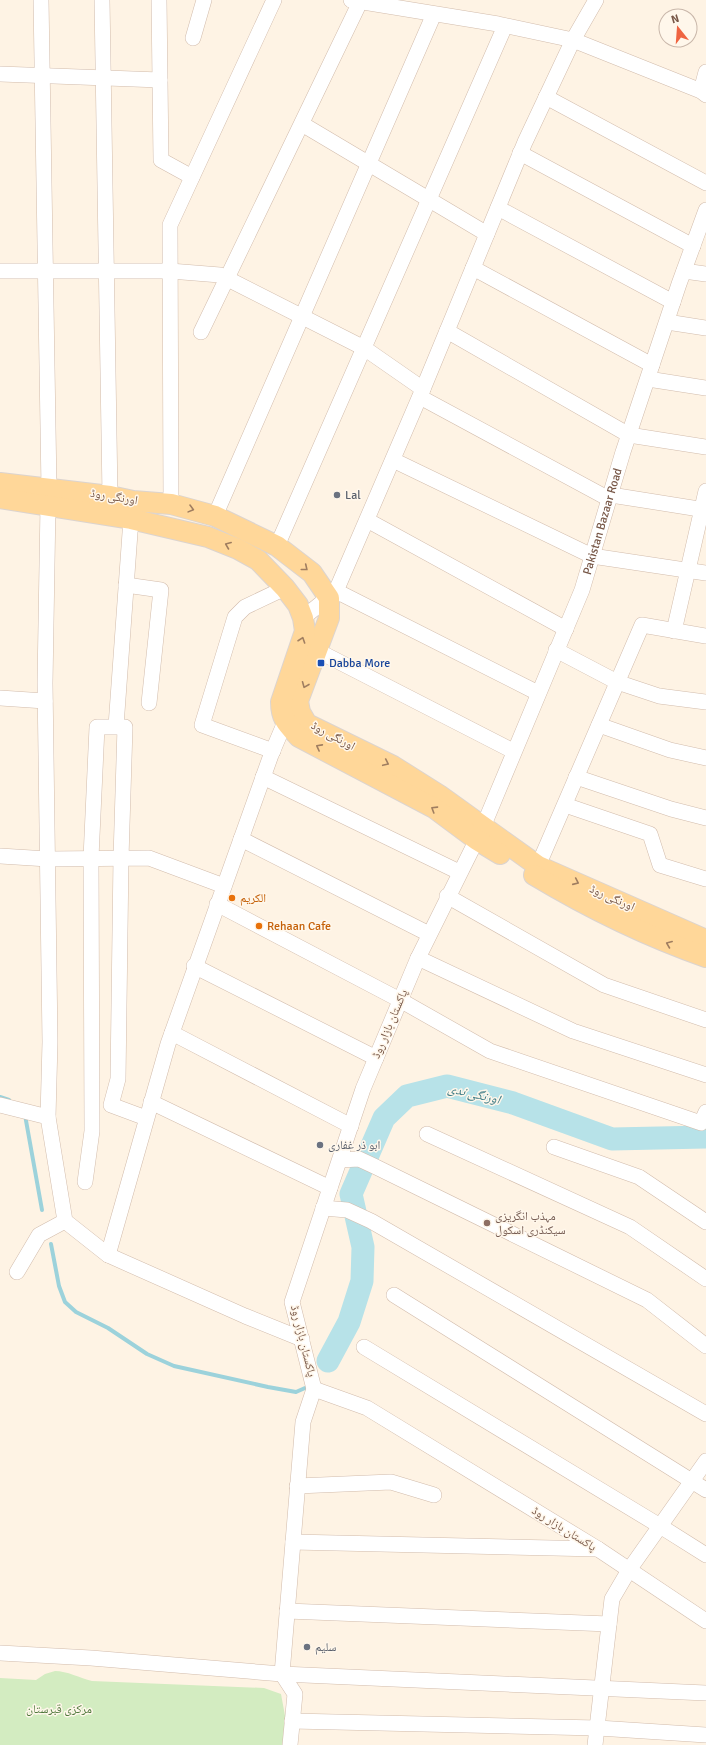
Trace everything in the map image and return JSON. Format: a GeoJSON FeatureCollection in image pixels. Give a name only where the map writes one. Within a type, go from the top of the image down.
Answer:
{"type":"FeatureCollection","features":[{"type":"Feature","properties":{"kind":"main road","name":"اورنگی روڈ"},"geometry":{"type":"LineString","coordinates":[[0,483],[131,519],[208,537],[238,549],[258,560],[286,588],[298,605],[303,618],[305,631],[281,702],[281,713],[285,722],[299,736],[480,833],[538,866],[706,940]]}},
{"type":"Feature","properties":{"kind":"main road","name":"اورنگی روڈ"},"geometry":{"type":"LineString","coordinates":[[0,498],[110,496],[133,501],[171,504],[215,516],[277,546],[312,573],[333,595]]}},
{"type":"Feature","properties":{"kind":"main road"},"geometry":{"type":"LineString","coordinates":[[299,707],[298,701],[318,651],[329,618],[333,595]]}},
{"type":"Feature","properties":{"kind":"main road","name":"اورنگی روڈ"},"geometry":{"type":"LineString","coordinates":[[299,707],[307,724],[316,730],[393,766],[439,795],[480,833],[578,902],[670,944],[706,957]]}},
{"type":"Feature","properties":{"kind":"street"},"geometry":{"type":"LineString","coordinates":[[41,0],[48,496],[45,701],[50,1042],[48,1117],[65,1221],[108,1255],[245,1316],[302,1339]]}},
{"type":"Feature","properties":{"kind":"street"},"geometry":{"type":"LineString","coordinates":[[102,0],[110,496]]}},
{"type":"Feature","properties":{"kind":"street"},"geometry":{"type":"LineString","coordinates":[[159,0],[161,160],[192,177]]}},
{"type":"Feature","properties":{"kind":"street"},"geometry":{"type":"LineString","coordinates":[[193,38],[204,0]]}},
{"type":"Feature","properties":{"kind":"street"},"geometry":{"type":"LineString","coordinates":[[171,504],[170,225],[274,0]]}},
{"type":"Feature","properties":{"kind":"street"},"geometry":{"type":"LineString","coordinates":[[303,618],[333,595],[367,520],[421,393],[520,153],[573,40],[596,0]]}},
{"type":"Feature","properties":{"kind":"street"},"geometry":{"type":"LineString","coordinates":[[201,332],[302,124],[355,1],[429,9],[573,40],[704,93],[706,72]]}},
{"type":"Feature","properties":{"kind":"street"},"geometry":{"type":"LineString","coordinates":[[215,516],[369,164],[429,9]]}},
{"type":"Feature","properties":{"kind":"street"},"geometry":{"type":"LineString","coordinates":[[277,546],[505,26]]}},
{"type":"Feature","properties":{"kind":"street"},"geometry":{"type":"LineString","coordinates":[[0,74],[160,80]]}},
{"type":"Feature","properties":{"kind":"street"},"geometry":{"type":"LineString","coordinates":[[546,97],[706,183]]}},
{"type":"Feature","properties":{"kind":"street"},"geometry":{"type":"LineString","coordinates":[[302,124],[487,234]]}},
{"type":"Feature","properties":{"kind":"street"},"geometry":{"type":"LineString","coordinates":[[520,153],[693,246]]}},
{"type":"Feature","properties":{"kind":"street"},"geometry":{"type":"LineString","coordinates":[[498,208],[673,302]]}},
{"type":"Feature","properties":{"kind":"street","name":"Pakistan Bazaar Road"},"geometry":{"type":"LineString","coordinates":[[480,833],[513,751],[582,590],[629,435],[673,302],[705,213]]}},
{"type":"Feature","properties":{"kind":"street"},"geometry":{"type":"LineString","coordinates":[[473,268],[652,365]]}},
{"type":"Feature","properties":{"kind":"street"},"geometry":{"type":"LineString","coordinates":[[0,271],[170,271],[220,275],[302,318],[364,348],[421,393],[610,497],[704,510]]}},
{"type":"Feature","properties":{"kind":"street"},"geometry":{"type":"LineString","coordinates":[[684,271],[706,274]]}},
{"type":"Feature","properties":{"kind":"street"},"geometry":{"type":"LineString","coordinates":[[667,322],[706,328]]}},
{"type":"Feature","properties":{"kind":"street"},"geometry":{"type":"LineString","coordinates":[[447,331],[629,435],[706,447]]}},
{"type":"Feature","properties":{"kind":"street"},"geometry":{"type":"LineString","coordinates":[[648,380],[706,388]]}},
{"type":"Feature","properties":{"kind":"street"},"geometry":{"type":"LineString","coordinates":[[392,460],[592,556],[706,573]]}},
{"type":"Feature","properties":{"kind":"street"},"geometry":{"type":"LineString","coordinates":[[674,631],[704,510],[706,491]]}},
{"type":"Feature","properties":{"kind":"street"},"geometry":{"type":"LineString","coordinates":[[116,726],[131,519]]}},
{"type":"Feature","properties":{"kind":"street"},"geometry":{"type":"LineString","coordinates":[[367,520],[566,629]]}},
{"type":"Feature","properties":{"kind":"street"},"geometry":{"type":"LineString","coordinates":[[126,585],[161,590],[149,703]]}},
{"type":"Feature","properties":{"kind":"street"},"geometry":{"type":"LineString","coordinates":[[273,751],[202,725],[235,617],[246,607],[286,588]]}},
{"type":"Feature","properties":{"kind":"street"},"geometry":{"type":"LineString","coordinates":[[333,595],[538,694]]}},
{"type":"Feature","properties":{"kind":"street"},"geometry":{"type":"LineString","coordinates":[[538,866],[642,626],[706,636]]}},
{"type":"Feature","properties":{"kind":"street"},"geometry":{"type":"LineString","coordinates":[[556,650],[617,682],[659,696],[706,702]]}},
{"type":"Feature","properties":{"kind":"street"},"geometry":{"type":"LineString","coordinates":[[318,651],[513,751]]}},
{"type":"Feature","properties":{"kind":"street"},"geometry":{"type":"LineString","coordinates":[[0,698],[45,701]]}},
{"type":"Feature","properties":{"kind":"street"},"geometry":{"type":"LineString","coordinates":[[108,1255],[146,1118],[194,966],[273,751],[285,722],[299,707]]}},
{"type":"Feature","properties":{"kind":"street"},"geometry":{"type":"LineString","coordinates":[[599,725],[670,750],[706,758]]}},
{"type":"Feature","properties":{"kind":"street"},"geometry":{"type":"LineString","coordinates":[[85,1182],[92,1131],[91,858],[97,727],[125,727],[121,858],[118,1079],[111,1105],[146,1118]]}},
{"type":"Feature","properties":{"kind":"street"},"geometry":{"type":"LineString","coordinates":[[263,777],[460,872]]}},
{"type":"Feature","properties":{"kind":"street"},"geometry":{"type":"LineString","coordinates":[[576,778],[671,809],[706,818]]}},
{"type":"Feature","properties":{"kind":"street"},"geometry":{"type":"LineString","coordinates":[[564,805],[650,834],[660,865],[706,879]]}},
{"type":"Feature","properties":{"kind":"street","name":"پاکستان بازار روڈ"},"geometry":{"type":"LineString","coordinates":[[480,833],[429,934],[376,1058],[351,1126],[292,1302],[314,1389],[367,1408],[598,1549],[706,1622]]}},
{"type":"Feature","properties":{"kind":"street"},"geometry":{"type":"LineString","coordinates":[[241,839],[429,934]]}},
{"type":"Feature","properties":{"kind":"street"},"geometry":{"type":"LineString","coordinates":[[0,856],[48,859],[149,858],[224,886]]}},
{"type":"Feature","properties":{"kind":"street"},"geometry":{"type":"LineString","coordinates":[[448,896],[604,985],[706,1020]]}},
{"type":"Feature","properties":{"kind":"street"},"geometry":{"type":"LineString","coordinates":[[217,904],[400,1000],[490,1051],[701,1122],[706,1112]]}},
{"type":"Feature","properties":{"kind":"street"},"geometry":{"type":"LineString","coordinates":[[418,958],[573,1031],[706,1075]]}},
{"type":"Feature","properties":{"kind":"street"},"geometry":{"type":"LineString","coordinates":[[194,966],[376,1058]]}},
{"type":"Feature","properties":{"kind":"street"},"geometry":{"type":"LineString","coordinates":[[172,1033],[351,1126]]}},
{"type":"Feature","properties":{"kind":"street"},"geometry":{"type":"LineString","coordinates":[[151,1102],[330,1188]]}},
{"type":"Feature","properties":{"kind":"street"},"geometry":{"type":"LineString","coordinates":[[0,1105],[48,1117]]}},
{"type":"Feature","properties":{"kind":"street"},"geometry":{"type":"LineString","coordinates":[[427,1134],[630,1227],[706,1279]]}},
{"type":"Feature","properties":{"kind":"street"},"geometry":{"type":"LineString","coordinates":[[554,1147],[639,1177],[706,1222]]}},
{"type":"Feature","properties":{"kind":"street"},"geometry":{"type":"LineString","coordinates":[[340,1160],[359,1159],[647,1300],[706,1346]]}},
{"type":"Feature","properties":{"kind":"street"},"geometry":{"type":"LineString","coordinates":[[323,1208],[347,1210],[371,1220],[706,1414]]}},
{"type":"Feature","properties":{"kind":"street"},"geometry":{"type":"LineString","coordinates":[[17,1272],[39,1235],[65,1221]]}},
{"type":"Feature","properties":{"kind":"street"},"geometry":{"type":"LineString","coordinates":[[394,1295],[706,1490]]}},
{"type":"Feature","properties":{"kind":"street"},"geometry":{"type":"LineString","coordinates":[[364,1347],[706,1555]]}},
{"type":"Feature","properties":{"kind":"street"},"geometry":{"type":"LineString","coordinates":[[290,1745],[295,1694],[282,1674],[303,1422],[314,1389]]}},
{"type":"Feature","properties":{"kind":"street"},"geometry":{"type":"LineString","coordinates":[[595,1745],[612,1599],[629,1570],[706,1460]]}},
{"type":"Feature","properties":{"kind":"street"},"geometry":{"type":"LineString","coordinates":[[297,1486],[391,1482],[434,1495]]}},
{"type":"Feature","properties":{"kind":"street"},"geometry":{"type":"LineString","coordinates":[[293,1542],[598,1549]]}},
{"type":"Feature","properties":{"kind":"street"},"geometry":{"type":"LineString","coordinates":[[287,1611],[609,1624]]}},
{"type":"Feature","properties":{"kind":"street"},"geometry":{"type":"LineString","coordinates":[[0,1653],[91,1658],[282,1674],[706,1693]]}},
{"type":"Feature","properties":{"kind":"street"},"geometry":{"type":"LineString","coordinates":[[292,1721],[598,1728],[706,1736]]}},
{"type":"Feature","properties":{"kind":"green space","name":"مرکزی قبرستان"},"geometry":{"type":"Polygon","coordinates":[[[55,1671],[69,1673],[92,1681],[264,1688],[281,1694],[286,1721],[283,1745],[0,1745],[0,1678],[36,1680],[45,1674],[55,1671]]]}},
{"type":"Feature","properties":{"kind":"waterway","name":"اورنگی ندی"},"geometry":{"type":"LineString","coordinates":[[328,1361],[349,1322],[362,1281],[363,1247],[351,1194],[384,1118],[407,1096],[447,1086],[513,1103],[612,1139],[706,1137]]}},
{"type":"Feature","properties":{"kind":"waterway"},"geometry":{"type":"LineString","coordinates":[[0,1097],[9,1100]]}},
{"type":"Feature","properties":{"kind":"waterway"},"geometry":{"type":"LineString","coordinates":[[25,1115],[42,1210]]}},
{"type":"Feature","properties":{"kind":"waterway"},"geometry":{"type":"LineString","coordinates":[[51,1244],[59,1286],[65,1302],[76,1312],[108,1328],[147,1354],[174,1366],[268,1387],[296,1392],[305,1388]]}},
{"type":"Feature","properties":{"kind":"place","name":"Lal"},"geometry":{"type":"Point","coordinates":[337,495]}},
{"type":"Feature","properties":{"kind":"place","name":"Dabba More"},"geometry":{"type":"Point","coordinates":[321,663]}},
{"type":"Feature","properties":{"kind":"place","name":"الکریم"},"geometry":{"type":"Point","coordinates":[232,898]}},
{"type":"Feature","properties":{"kind":"place","name":"Rehaan Cafe"},"geometry":{"type":"Point","coordinates":[259,926]}},
{"type":"Feature","properties":{"kind":"place","name":"ابو ذر غفاری"},"geometry":{"type":"Point","coordinates":[320,1145]}},
{"type":"Feature","properties":{"kind":"place","name":"مہذب انگریزی سیکنڈری اسکول"},"geometry":{"type":"Point","coordinates":[487,1223]}},
{"type":"Feature","properties":{"kind":"place","name":"سلیم"},"geometry":{"type":"Point","coordinates":[307,1647]}}]}
